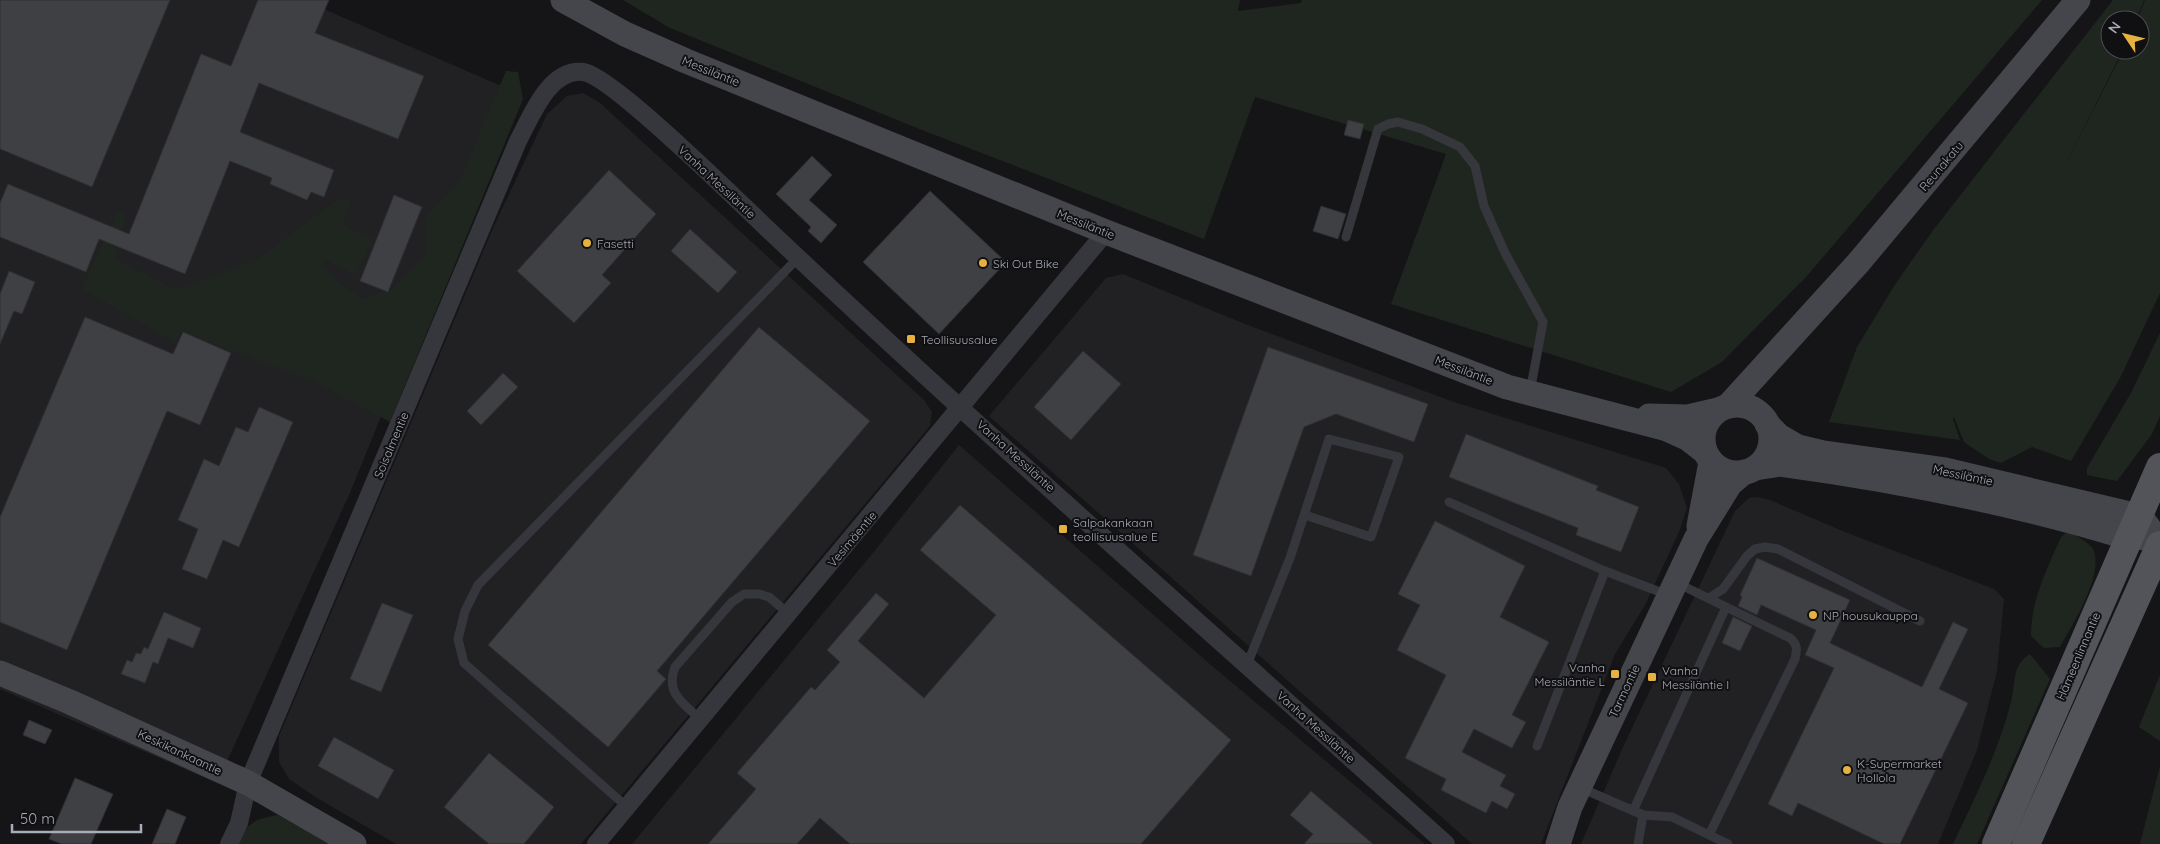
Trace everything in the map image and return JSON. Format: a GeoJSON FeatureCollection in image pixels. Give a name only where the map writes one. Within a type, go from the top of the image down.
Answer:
{"type":"FeatureCollection","features":[{"type":"Feature","properties":{"kind":"main road","name":"Hämeenlinnantie"},"geometry":{"type":"LineString","coordinates":[[2026,844],[2150,537],[2160,467]]}},
{"type":"Feature","properties":{"kind":"main road","name":"Hämeenlinnantie"},"geometry":{"type":"LineString","coordinates":[[1996,844],[2150,537]]}},
{"type":"Feature","properties":{"kind":"street","name":"Messiläntie"},"geometry":{"type":"LineString","coordinates":[[563,0],[625,34],[686,61],[1106,232],[1507,387],[1622,416],[1676,433],[1708,457]]}},
{"type":"Feature","properties":{"kind":"street","name":"Reunakatu"},"geometry":{"type":"LineString","coordinates":[[1724,408],[1800,328],[1937,170],[2078,0]]}},
{"type":"Feature","properties":{"kind":"street","name":"Vanha Messiläntie"},"geometry":{"type":"LineString","coordinates":[[584,72],[606,81],[686,152],[961,408],[1446,844]]}},
{"type":"Feature","properties":{"kind":"street","name":"Soisalmentie"},"geometry":{"type":"LineString","coordinates":[[229,844],[239,823],[248,783],[518,141],[539,103],[553,84],[566,74],[584,72]]}},
{"type":"Feature","properties":{"kind":"street","name":"Vesimäentie"},"geometry":{"type":"LineString","coordinates":[[596,844],[1106,232]]}},
{"type":"Feature","properties":{"kind":"street","name":"Reunakatu"},"geometry":{"type":"LineString","coordinates":[[1764,419],[1765,395],[1774,370],[1800,328]]}},
{"type":"Feature","properties":{"kind":"street"},"geometry":{"type":"LineString","coordinates":[[1741,405],[1764,419],[1771,443],[1763,461],[1750,470],[1724,471],[1708,457],[1702,440],[1704,428],[1710,418],[1724,408],[1741,405]]}},
{"type":"Feature","properties":{"kind":"street","name":"Messiläntie"},"geometry":{"type":"LineString","coordinates":[[1622,416],[1688,417],[1724,408]]}},
{"type":"Feature","properties":{"kind":"street","name":"Messiläntie"},"geometry":{"type":"LineString","coordinates":[[1764,419],[1779,436],[1798,448],[1945,470],[2150,537]]}},
{"type":"Feature","properties":{"kind":"street","name":"Tarmontie"},"geometry":{"type":"LineString","coordinates":[[1696,539],[1708,457]]}},
{"type":"Feature","properties":{"kind":"street","name":"Messiläntie"},"geometry":{"type":"LineString","coordinates":[[1750,470],[1780,464],[1951,492],[2150,537]]}},
{"type":"Feature","properties":{"kind":"street","name":"Tarmontie"},"geometry":{"type":"LineString","coordinates":[[1558,844],[1570,807],[1579,787],[1696,539],[1730,484],[1750,470]]}},
{"type":"Feature","properties":{"kind":"street","name":"Keskikankaantie"},"geometry":{"type":"LineString","coordinates":[[0,674],[70,702],[248,783],[354,844]]}},
{"type":"Feature","properties":{"kind":"lane"},"geometry":{"type":"LineString","coordinates":[[1346,237],[1378,129],[1398,122],[1422,129],[1460,147],[1475,166],[1488,214],[1514,272],[1543,322],[1530,392]]}},
{"type":"Feature","properties":{"kind":"lane"},"geometry":{"type":"LineString","coordinates":[[626,807],[464,663],[458,639],[464,611],[478,584],[798,258]]}},
{"type":"Feature","properties":{"kind":"lane"},"geometry":{"type":"LineString","coordinates":[[1247,665],[1305,515],[1330,439],[1399,457],[1371,537],[1305,515]]}},
{"type":"Feature","properties":{"kind":"lane"},"geometry":{"type":"LineString","coordinates":[[1449,502],[1605,570],[1709,598],[1790,638],[1796,643],[1798,648],[1795,659],[1709,835]]}},
{"type":"Feature","properties":{"kind":"lane"},"geometry":{"type":"LineString","coordinates":[[1709,598],[1723,589],[1747,556],[1755,549],[1765,547],[1778,549],[1920,621]]}},
{"type":"Feature","properties":{"kind":"lane"},"geometry":{"type":"LineString","coordinates":[[1537,746],[1605,570]]}},
{"type":"Feature","properties":{"kind":"lane"},"geometry":{"type":"LineString","coordinates":[[700,719],[677,697],[672,688],[671,678],[675,667],[732,602],[744,594],[759,594],[770,597],[788,614]]}},
{"type":"Feature","properties":{"kind":"lane"},"geometry":{"type":"LineString","coordinates":[[1633,811],[1726,607]]}},
{"type":"Feature","properties":{"kind":"lane"},"geometry":{"type":"LineString","coordinates":[[1579,787],[1643,815],[1672,817],[1728,844]]}},
{"type":"Feature","properties":{"kind":"lane"},"geometry":{"type":"LineString","coordinates":[[1638,844],[1643,815]]}},
{"type":"Feature","properties":{"kind":"shaded area"},"geometry":{"type":"Polygon","coordinates":[[[0,0],[303,0],[513,91],[350,493],[217,783],[0,689],[0,0]]]}},
{"type":"Feature","properties":{"kind":"shaded area"},"geometry":{"type":"Polygon","coordinates":[[[623,0],[1240,0],[1238,11],[1301,3],[1302,0],[2042,0],[1807,276],[1722,362],[1671,392],[1391,304],[1446,154],[1255,97],[1204,239],[922,130],[670,28],[623,0]]]}},
{"type":"Feature","properties":{"kind":"shaded area"},"geometry":{"type":"Polygon","coordinates":[[[2113,0],[2144,0],[2140,10],[2105,10],[2113,0]]]}},
{"type":"Feature","properties":{"kind":"shaded area"},"geometry":{"type":"Polygon","coordinates":[[[2145,0],[2160,0],[2160,293],[2120,378],[2071,461],[2032,447],[2001,463],[1989,459],[1964,442],[1954,417],[1960,440],[1829,422],[1857,347],[1896,283],[1934,229],[2100,17],[2100,60],[2118,60],[2057,181],[2119,60],[2150,60],[2150,10],[2141,10],[2145,0]]]}},
{"type":"Feature","properties":{"kind":"shaded area"},"geometry":{"type":"Polygon","coordinates":[[[506,71],[518,72],[523,99],[390,422],[317,383],[181,331],[175,342],[82,289],[118,209],[125,216],[115,259],[176,290],[259,258],[333,203],[345,199],[351,202],[342,225],[373,239],[356,275],[326,260],[322,266],[340,284],[364,299],[393,288],[426,255],[426,217],[460,180],[506,71]]]}},
{"type":"Feature","properties":{"kind":"shaded area"},"geometry":{"type":"Polygon","coordinates":[[[583,93],[599,102],[924,400],[932,412],[930,426],[581,844],[396,844],[317,798],[289,779],[279,762],[279,736],[493,228],[547,114],[567,96],[583,93]]]}},
{"type":"Feature","properties":{"kind":"shaded area"},"geometry":{"type":"Polygon","coordinates":[[[1123,274],[1245,324],[1451,401],[1666,468],[1679,484],[1687,508],[1679,532],[1645,605],[1615,654],[1541,844],[1472,844],[989,416],[1106,278],[1123,274]]]}},
{"type":"Feature","properties":{"kind":"shaded area"},"geometry":{"type":"Polygon","coordinates":[[[2160,333],[2160,416],[2152,434],[2117,481],[2087,475],[2087,468],[2131,393],[2160,333]]]}},
{"type":"Feature","properties":{"kind":"shaded area"},"geometry":{"type":"Polygon","coordinates":[[[959,445],[1211,665],[1425,844],[632,844],[872,554],[959,445]]]}},
{"type":"Feature","properties":{"kind":"shaded area"},"geometry":{"type":"Polygon","coordinates":[[[1757,497],[1770,500],[1845,532],[1994,589],[2004,599],[1997,671],[1977,750],[1938,844],[1581,844],[1623,747],[1735,511],[1749,498],[1757,497]]]}},
{"type":"Feature","properties":{"kind":"shaded area"},"geometry":{"type":"Polygon","coordinates":[[[2068,531],[2093,549],[2096,559],[2095,572],[2086,599],[2060,647],[2044,648],[2031,636],[2034,610],[2050,561],[2061,537],[2068,531]]]}},
{"type":"Feature","properties":{"kind":"shaded area"},"geometry":{"type":"Polygon","coordinates":[[[2030,654],[2050,679],[1977,844],[1953,844],[2000,739],[2011,702],[2017,669],[2030,654]]]}},
{"type":"Feature","properties":{"kind":"shaded area"},"geometry":{"type":"Polygon","coordinates":[[[2160,675],[2160,741],[2139,727],[2160,675]]]}},
{"type":"Feature","properties":{"kind":"shaded area"},"geometry":{"type":"Polygon","coordinates":[[[2160,766],[2160,844],[2140,844],[2160,766]]]}},
{"type":"Feature","properties":{"kind":"shaded area"},"geometry":{"type":"Polygon","coordinates":[[[278,815],[331,844],[237,844],[245,831],[253,823],[263,818],[278,815]]]}},
{"type":"Feature","properties":{"kind":"building"},"geometry":{"type":"Polygon","coordinates":[[[0,0],[170,0],[92,187],[0,149],[0,0]]]}},
{"type":"Feature","properties":{"kind":"building"},"geometry":{"type":"Polygon","coordinates":[[[258,0],[329,0],[315,33],[424,76],[398,139],[259,83],[240,132],[334,170],[324,197],[311,192],[307,200],[270,184],[272,178],[230,161],[185,274],[99,239],[86,272],[0,237],[0,203],[8,184],[129,234],[201,54],[231,66],[258,0]]]}},
{"type":"Feature","properties":{"kind":"building"},"geometry":{"type":"Polygon","coordinates":[[[1348,120],[1364,124],[1360,139],[1344,135],[1348,120]]]}},
{"type":"Feature","properties":{"kind":"building"},"geometry":{"type":"Polygon","coordinates":[[[812,156],[832,175],[809,200],[837,225],[821,243],[808,231],[811,227],[776,194],[812,156]]]}},
{"type":"Feature","properties":{"kind":"building","name":"Fasetti"},"geometry":{"type":"Polygon","coordinates":[[[609,170],[656,214],[602,275],[611,283],[574,323],[517,271],[609,170]]]}},
{"type":"Feature","properties":{"kind":"building"},"geometry":{"type":"Polygon","coordinates":[[[930,191],[1006,262],[939,334],[863,262],[930,191]]]}},
{"type":"Feature","properties":{"kind":"building"},"geometry":{"type":"Polygon","coordinates":[[[394,195],[422,207],[388,292],[360,281],[394,195]]]}},
{"type":"Feature","properties":{"kind":"building"},"geometry":{"type":"Polygon","coordinates":[[[1321,206],[1346,214],[1338,239],[1313,231],[1321,206]]]}},
{"type":"Feature","properties":{"kind":"building"},"geometry":{"type":"Polygon","coordinates":[[[690,229],[737,272],[718,293],[671,251],[690,229]]]}},
{"type":"Feature","properties":{"kind":"building"},"geometry":{"type":"Polygon","coordinates":[[[9,271],[35,282],[22,314],[14,311],[0,344],[0,294],[9,271]]]}},
{"type":"Feature","properties":{"kind":"building"},"geometry":{"type":"Polygon","coordinates":[[[85,317],[173,354],[183,332],[231,353],[200,425],[167,411],[67,650],[0,622],[0,517],[85,317]]]}},
{"type":"Feature","properties":{"kind":"building"},"geometry":{"type":"Polygon","coordinates":[[[759,327],[870,421],[657,671],[666,679],[608,747],[488,645],[759,327]]]}},
{"type":"Feature","properties":{"kind":"building"},"geometry":{"type":"Polygon","coordinates":[[[1268,347],[1428,404],[1414,442],[1336,414],[1304,427],[1251,576],[1193,555],[1268,347]]]}},
{"type":"Feature","properties":{"kind":"building"},"geometry":{"type":"Polygon","coordinates":[[[1083,351],[1121,384],[1071,440],[1034,407],[1083,351]]]}},
{"type":"Feature","properties":{"kind":"building"},"geometry":{"type":"Polygon","coordinates":[[[503,373],[518,387],[481,425],[467,411],[503,373]]]}},
{"type":"Feature","properties":{"kind":"building"},"geometry":{"type":"Polygon","coordinates":[[[259,407],[293,422],[239,547],[223,540],[207,579],[182,569],[198,529],[178,520],[204,459],[219,466],[236,427],[248,432],[259,407]]]}},
{"type":"Feature","properties":{"kind":"building"},"geometry":{"type":"Polygon","coordinates":[[[1466,434],[1598,486],[1596,490],[1639,507],[1621,552],[1576,535],[1578,528],[1449,477],[1466,434]]]}},
{"type":"Feature","properties":{"kind":"building"},"geometry":{"type":"Polygon","coordinates":[[[960,505],[1231,740],[1141,844],[850,844],[820,818],[797,844],[708,844],[756,789],[737,773],[811,687],[815,690],[840,662],[827,650],[876,593],[889,604],[858,641],[924,698],[996,615],[920,550],[960,505]]]}},
{"type":"Feature","properties":{"kind":"building"},"geometry":{"type":"Polygon","coordinates":[[[1435,521],[1525,566],[1500,617],[1549,642],[1512,715],[1526,722],[1512,748],[1474,729],[1462,752],[1506,775],[1500,786],[1515,794],[1507,809],[1492,801],[1486,813],[1441,790],[1446,779],[1405,758],[1446,675],[1397,650],[1420,605],[1398,594],[1435,521]]]}},
{"type":"Feature","properties":{"kind":"building"},"geometry":{"type":"Polygon","coordinates":[[[1757,558],[1850,600],[1830,643],[1922,687],[1953,622],[1968,629],[1939,689],[1968,703],[1900,844],[1884,844],[1798,803],[1792,816],[1768,804],[1834,668],[1805,655],[1816,630],[1761,605],[1757,615],[1738,606],[1742,597],[1740,595],[1757,558]]]}},
{"type":"Feature","properties":{"kind":"building"},"geometry":{"type":"Polygon","coordinates":[[[382,603],[413,615],[381,692],[350,679],[382,603]]]}},
{"type":"Feature","properties":{"kind":"building"},"geometry":{"type":"Polygon","coordinates":[[[164,612],[201,628],[193,648],[168,638],[158,664],[153,662],[145,683],[121,674],[127,660],[132,662],[136,653],[141,654],[144,647],[148,649],[164,612]]]}},
{"type":"Feature","properties":{"kind":"building"},"geometry":{"type":"Polygon","coordinates":[[[1733,617],[1752,626],[1740,651],[1722,643],[1733,617]]]}},
{"type":"Feature","properties":{"kind":"building"},"geometry":{"type":"Polygon","coordinates":[[[29,720],[52,730],[45,744],[23,735],[29,720]]]}},
{"type":"Feature","properties":{"kind":"building"},"geometry":{"type":"Polygon","coordinates":[[[334,737],[394,770],[378,799],[318,766],[334,737]]]}},
{"type":"Feature","properties":{"kind":"building"},"geometry":{"type":"Polygon","coordinates":[[[489,753],[554,807],[524,844],[489,844],[444,807],[489,753]]]}},
{"type":"Feature","properties":{"kind":"building"},"geometry":{"type":"Polygon","coordinates":[[[75,778],[113,794],[91,844],[62,844],[49,839],[75,778]]]}},
{"type":"Feature","properties":{"kind":"building"},"geometry":{"type":"Polygon","coordinates":[[[1311,791],[1373,844],[1304,844],[1313,834],[1290,815],[1311,791]]]}},
{"type":"Feature","properties":{"kind":"building"},"geometry":{"type":"Polygon","coordinates":[[[167,809],[186,817],[175,844],[152,844],[167,809]]]}},
{"type":"Feature","properties":{"kind":"place","name":"Fasetti"},"geometry":{"type":"Point","coordinates":[587,243]}},
{"type":"Feature","properties":{"kind":"place","name":"Ski Out Bike"},"geometry":{"type":"Point","coordinates":[983,263]}},
{"type":"Feature","properties":{"kind":"place","name":"Teollisuusalue"},"geometry":{"type":"Point","coordinates":[911,339]}},
{"type":"Feature","properties":{"kind":"place","name":"Salpakankaan teollisuusalue E"},"geometry":{"type":"Point","coordinates":[1063,529]}},
{"type":"Feature","properties":{"kind":"place","name":"NP housukauppa"},"geometry":{"type":"Point","coordinates":[1813,615]}},
{"type":"Feature","properties":{"kind":"place","name":"Vanha Messiläntie L"},"geometry":{"type":"Point","coordinates":[1615,674]}},
{"type":"Feature","properties":{"kind":"place","name":"Vanha Messiläntie I"},"geometry":{"type":"Point","coordinates":[1652,677]}},
{"type":"Feature","properties":{"kind":"place","name":"K-Supermarket Hollola"},"geometry":{"type":"Point","coordinates":[1847,770]}}]}
